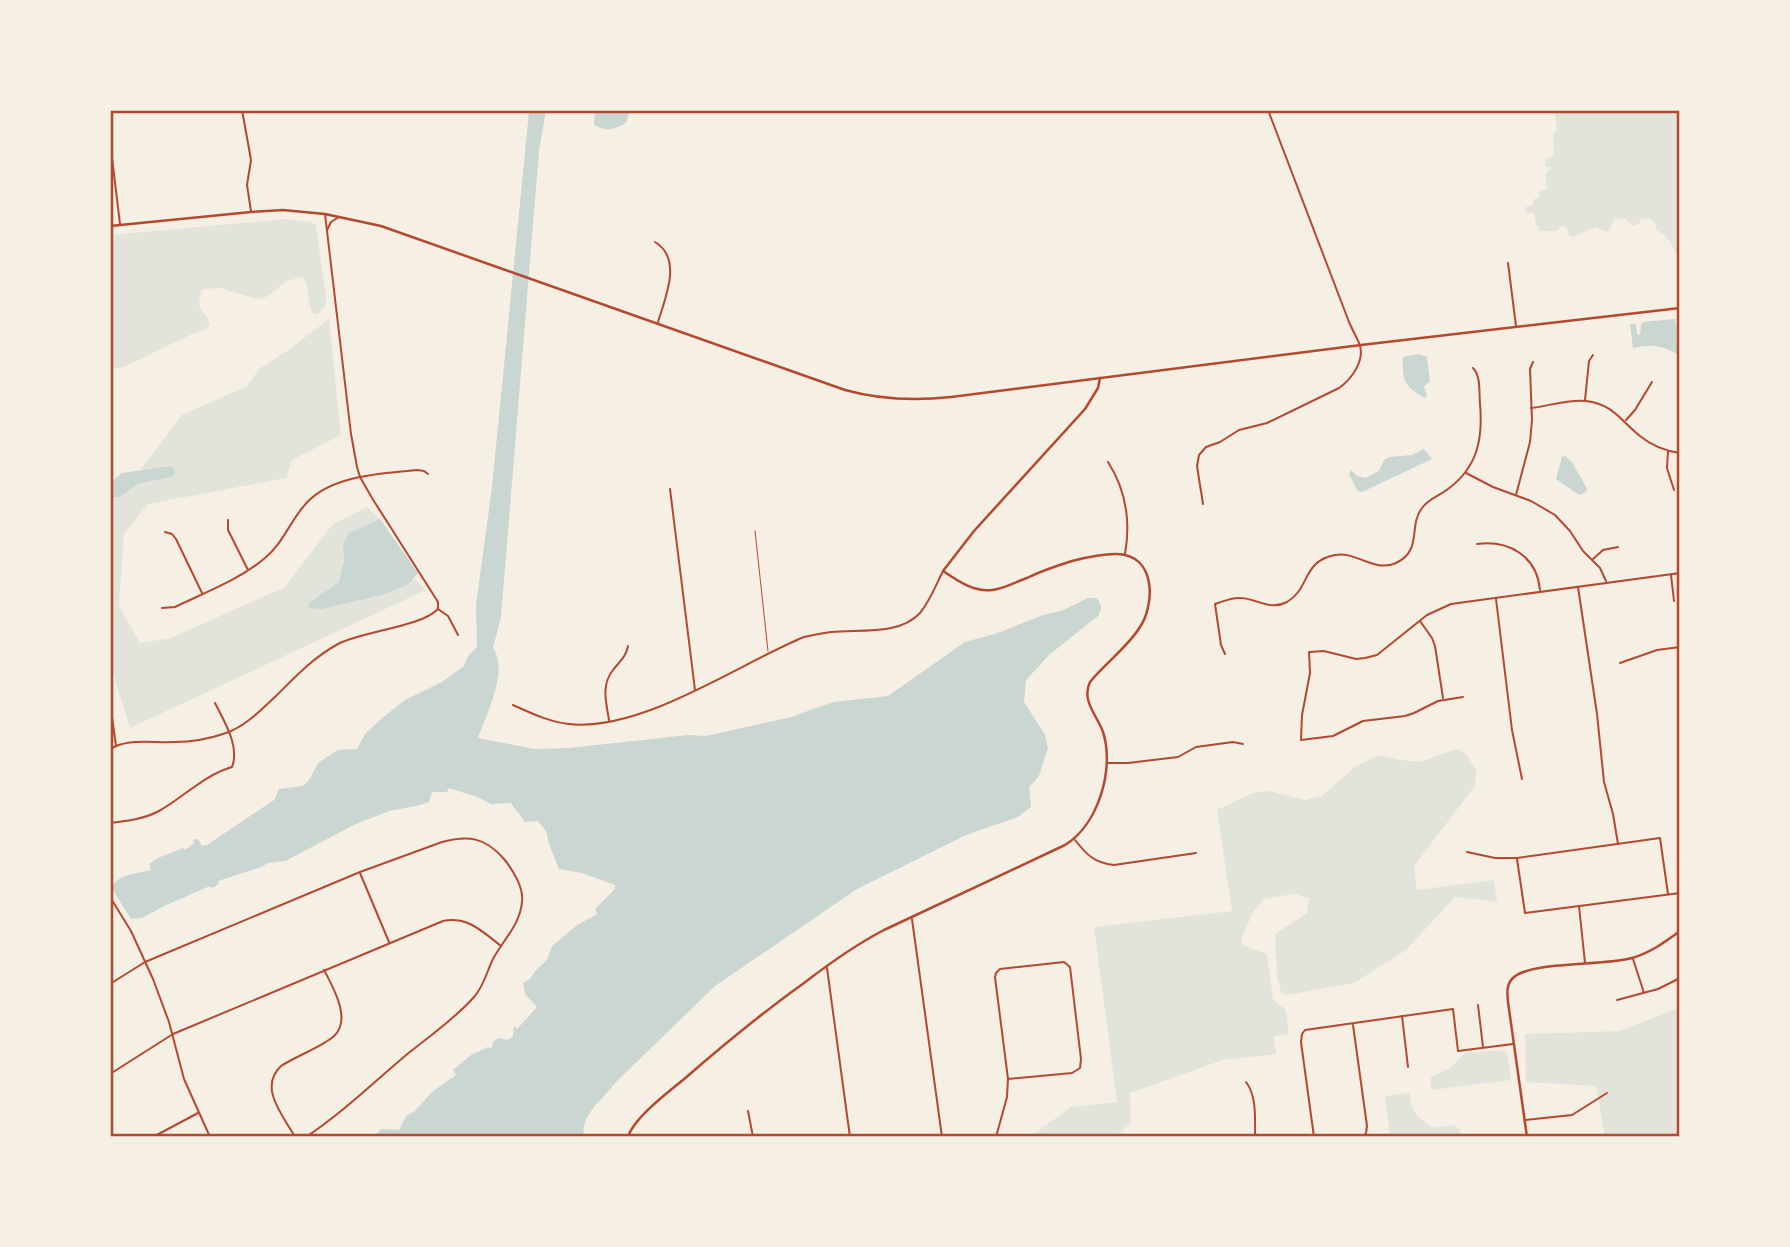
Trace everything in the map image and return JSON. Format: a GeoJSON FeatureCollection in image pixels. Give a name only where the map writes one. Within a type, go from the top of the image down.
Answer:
{"type":"FeatureCollection","features":[{"type":"Feature","properties":{"kind":"street"},"geometry":{"type":"LineString","coordinates":[[242,110],[251,158],[247,185],[251,212]]}},
{"type":"Feature","properties":{"kind":"street"},"geometry":{"type":"LineString","coordinates":[[1203,504],[1197,466],[1202,450],[1239,430],[1267,424],[1339,388],[1348,382],[1359,364],[1361,345],[1350,325],[1268,110]]}},
{"type":"Feature","properties":{"kind":"street"},"geometry":{"type":"LineString","coordinates":[[110,141],[120,225]]}},
{"type":"Feature","properties":{"kind":"street"},"geometry":{"type":"LineString","coordinates":[[110,226],[251,212],[298,211],[341,217],[381,226],[857,393],[888,399],[926,400],[1680,308]]}},
{"type":"Feature","properties":{"kind":"street"},"geometry":{"type":"LineString","coordinates":[[325,214],[351,434],[360,477],[433,592],[438,609]]}},
{"type":"Feature","properties":{"kind":"street"},"geometry":{"type":"LineString","coordinates":[[326,235],[333,220],[341,217]]}},
{"type":"Feature","properties":{"kind":"street"},"geometry":{"type":"LineString","coordinates":[[655,242],[663,247],[668,256],[670,270],[658,323]]}},
{"type":"Feature","properties":{"kind":"street"},"geometry":{"type":"LineString","coordinates":[[1508,263],[1516,327]]}},
{"type":"Feature","properties":{"kind":"street"},"geometry":{"type":"LineString","coordinates":[[1585,401],[1589,360],[1593,355]]}},
{"type":"Feature","properties":{"kind":"street"},"geometry":{"type":"LineString","coordinates":[[1516,496],[1530,442],[1530,369],[1533,362]]}},
{"type":"Feature","properties":{"kind":"street"},"geometry":{"type":"LineString","coordinates":[[1224,654],[1215,604],[1239,597],[1265,605],[1283,604],[1297,594],[1313,566],[1331,555],[1350,555],[1378,566],[1401,560],[1412,547],[1416,519],[1422,508],[1456,483],[1476,452],[1481,430],[1478,375],[1473,368]]}},
{"type":"Feature","properties":{"kind":"street"},"geometry":{"type":"LineString","coordinates":[[513,705],[547,719],[570,724],[609,721],[652,710],[802,638],[818,634],[884,629],[915,618],[943,571],[974,531],[1085,409],[1098,388],[1100,378]]}},
{"type":"Feature","properties":{"kind":"street"},"geometry":{"type":"LineString","coordinates":[[1625,421],[1652,382]]}},
{"type":"Feature","properties":{"kind":"street"},"geometry":{"type":"LineString","coordinates":[[1531,408],[1585,401],[1608,408],[1645,440],[1668,451],[1680,453]]}},
{"type":"Feature","properties":{"kind":"street"},"geometry":{"type":"LineString","coordinates":[[1668,451],[1667,468],[1674,490]]}},
{"type":"Feature","properties":{"kind":"street"},"geometry":{"type":"LineString","coordinates":[[1108,462],[1116,474],[1126,502],[1128,530],[1125,555]]}},
{"type":"Feature","properties":{"kind":"street"},"geometry":{"type":"LineString","coordinates":[[162,608],[175,607],[248,571],[273,550],[314,496],[360,477],[418,470],[428,474]]}},
{"type":"Feature","properties":{"kind":"street"},"geometry":{"type":"LineString","coordinates":[[1465,472],[1493,487],[1540,505],[1555,515],[1600,568],[1606,583]]}},
{"type":"Feature","properties":{"kind":"street"},"geometry":{"type":"LineString","coordinates":[[670,489],[695,690]]}},
{"type":"Feature","properties":{"kind":"street"},"geometry":{"type":"LineString","coordinates":[[228,520],[228,530],[248,571]]}},
{"type":"Feature","properties":{"kind":"street"},"geometry":{"type":"LineString","coordinates":[[165,532],[176,539],[202,594]]}},
{"type":"Feature","properties":{"kind":"street"},"geometry":{"type":"LineString","coordinates":[[1478,544],[1504,545],[1522,554],[1535,570],[1541,591]]}},
{"type":"Feature","properties":{"kind":"street"},"geometry":{"type":"LineString","coordinates":[[1592,560],[1603,551],[1618,547]]}},
{"type":"Feature","properties":{"kind":"street"},"geometry":{"type":"LineString","coordinates":[[628,1137],[632,1127],[688,1076],[763,1012],[826,966],[871,937],[1065,845],[1084,829],[1097,806],[1106,763],[1104,738],[1088,703],[1087,689],[1096,674],[1139,628],[1147,614],[1150,594],[1143,568],[1125,555],[1114,554],[1070,562],[992,590],[971,588],[943,571]]}},
{"type":"Feature","properties":{"kind":"street"},"geometry":{"type":"LineString","coordinates":[[1463,697],[1443,699],[1405,716],[1363,720],[1333,736],[1301,740],[1302,715],[1310,673],[1309,652],[1324,651],[1356,659],[1370,657],[1383,651],[1434,611],[1451,604],[1680,573]]}},
{"type":"Feature","properties":{"kind":"street"},"geometry":{"type":"LineString","coordinates":[[1671,574],[1674,601]]}},
{"type":"Feature","properties":{"kind":"street"},"geometry":{"type":"LineString","coordinates":[[1578,587],[1604,782],[1618,844]]}},
{"type":"Feature","properties":{"kind":"street"},"geometry":{"type":"LineString","coordinates":[[1497,598],[1512,730],[1522,779]]}},
{"type":"Feature","properties":{"kind":"street"},"geometry":{"type":"LineString","coordinates":[[438,609],[448,616],[458,635]]}},
{"type":"Feature","properties":{"kind":"street"},"geometry":{"type":"LineString","coordinates":[[110,749],[140,741],[190,742],[229,732],[258,713],[299,673],[327,651],[347,640],[409,623],[438,609]]}},
{"type":"Feature","properties":{"kind":"street"},"geometry":{"type":"LineString","coordinates":[[1420,621],[1435,646],[1443,699]]}},
{"type":"Feature","properties":{"kind":"street"},"geometry":{"type":"LineString","coordinates":[[609,721],[606,684],[611,672],[625,657],[628,646]]}},
{"type":"Feature","properties":{"kind":"street"},"geometry":{"type":"LineString","coordinates":[[1620,663],[1651,652],[1680,647]]}},
{"type":"Feature","properties":{"kind":"street"},"geometry":{"type":"LineString","coordinates":[[110,702],[116,746]]}},
{"type":"Feature","properties":{"kind":"street"},"geometry":{"type":"LineString","coordinates":[[110,823],[142,818],[158,811],[210,776],[232,767],[233,749],[229,732],[215,703]]}},
{"type":"Feature","properties":{"kind":"street"},"geometry":{"type":"LineString","coordinates":[[1106,763],[1178,757],[1196,747],[1233,742],[1243,744]]}},
{"type":"Feature","properties":{"kind":"street"},"geometry":{"type":"LineString","coordinates":[[110,984],[145,962],[360,872],[453,839],[470,838],[492,848],[514,875],[522,893],[522,904],[519,918],[493,959],[480,988],[473,998],[306,1137]]}},
{"type":"Feature","properties":{"kind":"street"},"geometry":{"type":"LineString","coordinates":[[1467,852],[1495,858],[1517,858],[1660,838],[1668,894]]}},
{"type":"Feature","properties":{"kind":"street"},"geometry":{"type":"LineString","coordinates":[[1074,839],[1091,859],[1114,865],[1196,853]]}},
{"type":"Feature","properties":{"kind":"street"},"geometry":{"type":"LineString","coordinates":[[1517,858],[1525,913],[1680,893]]}},
{"type":"Feature","properties":{"kind":"street"},"geometry":{"type":"LineString","coordinates":[[360,872],[390,943]]}},
{"type":"Feature","properties":{"kind":"street"},"geometry":{"type":"LineString","coordinates":[[110,897],[131,931],[167,1013],[184,1079],[210,1137]]}},
{"type":"Feature","properties":{"kind":"street"},"geometry":{"type":"LineString","coordinates":[[1579,906],[1585,964]]}},
{"type":"Feature","properties":{"kind":"street"},"geometry":{"type":"LineString","coordinates":[[912,918],[942,1137]]}},
{"type":"Feature","properties":{"kind":"street"},"geometry":{"type":"LineString","coordinates":[[110,1074],[173,1034],[443,921],[466,921],[501,946]]}},
{"type":"Feature","properties":{"kind":"street"},"geometry":{"type":"LineString","coordinates":[[1527,1137],[1513,1044],[1507,991],[1509,983],[1520,974],[1546,967],[1633,958],[1657,947],[1680,931]]}},
{"type":"Feature","properties":{"kind":"street"},"geometry":{"type":"LineString","coordinates":[[1633,958],[1644,993]]}},
{"type":"Feature","properties":{"kind":"street"},"geometry":{"type":"LineString","coordinates":[[996,1137],[1007,1097],[1008,1079],[996,973],[1000,969],[1058,961],[1066,963],[1070,967],[1080,1068],[1072,1073],[1008,1079]]}},
{"type":"Feature","properties":{"kind":"street"},"geometry":{"type":"LineString","coordinates":[[826,966],[850,1137]]}},
{"type":"Feature","properties":{"kind":"street"},"geometry":{"type":"LineString","coordinates":[[295,1137],[272,1096],[271,1086],[275,1073],[281,1066],[330,1039],[338,1031],[341,1023],[339,1006],[324,970]]}},
{"type":"Feature","properties":{"kind":"street"},"geometry":{"type":"LineString","coordinates":[[1617,1000],[1665,986],[1680,978]]}},
{"type":"Feature","properties":{"kind":"street"},"geometry":{"type":"LineString","coordinates":[[1478,1005],[1483,1048]]}},
{"type":"Feature","properties":{"kind":"street"},"geometry":{"type":"LineString","coordinates":[[1314,1137],[1301,1042],[1302,1034],[1309,1029],[1453,1009],[1458,1051],[1513,1044]]}},
{"type":"Feature","properties":{"kind":"street"},"geometry":{"type":"LineString","coordinates":[[1402,1016],[1408,1067]]}},
{"type":"Feature","properties":{"kind":"street"},"geometry":{"type":"LineString","coordinates":[[1353,1024],[1367,1126],[1363,1137]]}},
{"type":"Feature","properties":{"kind":"street"},"geometry":{"type":"LineString","coordinates":[[1246,1082],[1252,1091],[1255,1137]]}},
{"type":"Feature","properties":{"kind":"street"},"geometry":{"type":"LineString","coordinates":[[1524,1120],[1572,1115],[1607,1093]]}},
{"type":"Feature","properties":{"kind":"street"},"geometry":{"type":"LineString","coordinates":[[748,1111],[753,1137]]}},
{"type":"Feature","properties":{"kind":"street"},"geometry":{"type":"LineString","coordinates":[[153,1137],[198,1113]]}},
{"type":"Feature","properties":{"kind":"lane"},"geometry":{"type":"LineString","coordinates":[[755,531],[768,654]]}},
{"type":"Feature","properties":{"kind":"shaded area"},"geometry":{"type":"Polygon","coordinates":[[[520,110],[546,110],[539,151],[501,617],[493,648],[499,668],[494,693],[478,738],[535,749],[569,748],[688,735],[706,736],[791,717],[833,702],[888,696],[965,642],[1061,611],[1088,598],[1097,598],[1101,609],[1098,616],[1050,654],[1026,680],[1024,702],[1045,735],[1048,748],[1039,776],[1029,787],[1031,807],[1018,817],[966,835],[857,889],[715,986],[596,1104],[585,1123],[584,1137],[372,1137],[382,1129],[399,1130],[406,1116],[456,1075],[453,1070],[471,1055],[488,1047],[491,1049],[494,1041],[499,1038],[507,1040],[513,1037],[514,1026],[517,1029],[537,1007],[525,994],[523,983],[547,960],[552,946],[577,925],[596,915],[595,909],[614,890],[615,885],[582,873],[559,869],[546,831],[538,821],[525,822],[511,803],[491,804],[449,788],[447,792],[432,792],[429,802],[389,811],[356,824],[285,861],[268,863],[218,881],[219,884],[212,888],[210,886],[142,918],[131,919],[111,887],[123,877],[151,870],[149,864],[183,848],[185,850],[194,843],[193,840],[198,839],[202,846],[207,845],[274,800],[279,789],[303,786],[318,763],[338,750],[357,749],[365,734],[381,719],[405,700],[442,682],[464,666],[468,656],[477,647],[476,605],[492,487],[529,112],[523,113],[520,110]]]}},
{"type":"Feature","properties":{"kind":"shaded area"},"geometry":{"type":"Polygon","coordinates":[[[595,110],[630,110],[626,123],[613,129],[603,129],[594,125],[595,110]]]}},
{"type":"Feature","properties":{"kind":"shaded area"},"geometry":{"type":"Polygon","coordinates":[[[1545,110],[1680,110],[1680,272],[1673,247],[1656,230],[1655,223],[1649,218],[1640,219],[1639,224],[1633,226],[1624,218],[1614,219],[1609,231],[1597,227],[1570,237],[1566,226],[1557,231],[1540,231],[1534,213],[1527,212],[1524,208],[1539,198],[1539,192],[1549,188],[1545,175],[1553,168],[1546,166],[1545,160],[1554,155],[1553,134],[1557,130],[1555,113],[1545,110]]]}},
{"type":"Feature","properties":{"kind":"shaded area"},"geometry":{"type":"Polygon","coordinates":[[[286,219],[316,225],[326,298],[326,304],[319,314],[314,314],[312,310],[303,277],[287,281],[266,297],[256,299],[220,288],[203,289],[199,302],[210,324],[204,330],[124,367],[110,369],[110,235],[286,219]]]}},
{"type":"Feature","properties":{"kind":"shaded area"},"geometry":{"type":"Polygon","coordinates":[[[329,319],[341,435],[292,460],[286,478],[148,504],[124,534],[119,606],[140,643],[171,638],[285,587],[332,525],[367,507],[380,519],[349,533],[343,543],[344,560],[339,582],[309,603],[409,584],[414,579],[426,590],[130,728],[110,664],[110,498],[120,497],[137,484],[171,477],[170,466],[140,470],[182,415],[247,386],[259,369],[329,319]]]}},
{"type":"Feature","properties":{"kind":"shaded area"},"geometry":{"type":"Polygon","coordinates":[[[1675,319],[1679,355],[1656,346],[1633,348],[1630,324],[1636,324],[1637,334],[1640,335],[1643,322],[1675,319]]]}},
{"type":"Feature","properties":{"kind":"shaded area"},"geometry":{"type":"Polygon","coordinates":[[[1419,354],[1427,357],[1430,382],[1424,386],[1427,396],[1425,398],[1409,386],[1403,372],[1403,357],[1419,354]]]}},
{"type":"Feature","properties":{"kind":"shaded area"},"geometry":{"type":"Polygon","coordinates":[[[1424,449],[1432,459],[1362,492],[1357,490],[1349,474],[1351,470],[1357,476],[1366,478],[1379,471],[1384,460],[1389,457],[1412,455],[1424,449]]]}},
{"type":"Feature","properties":{"kind":"shaded area"},"geometry":{"type":"Polygon","coordinates":[[[1565,456],[1572,462],[1587,489],[1586,492],[1579,495],[1556,479],[1562,457],[1565,456]]]}},
{"type":"Feature","properties":{"kind":"shaded area"},"geometry":{"type":"Polygon","coordinates":[[[170,466],[174,468],[175,474],[171,477],[137,484],[120,497],[110,498],[110,483],[122,473],[170,466]]]}},
{"type":"Feature","properties":{"kind":"shaded area"},"geometry":{"type":"Polygon","coordinates":[[[380,519],[418,573],[409,584],[385,594],[322,609],[308,608],[309,603],[339,582],[344,560],[343,543],[349,533],[380,519]]]}},
{"type":"Feature","properties":{"kind":"shaded area"},"geometry":{"type":"Polygon","coordinates":[[[1456,749],[1465,753],[1476,769],[1475,786],[1414,866],[1417,890],[1494,880],[1497,902],[1455,897],[1406,950],[1354,983],[1287,995],[1281,992],[1277,976],[1275,934],[1307,913],[1309,898],[1294,894],[1264,899],[1253,912],[1241,940],[1244,946],[1267,954],[1273,1000],[1286,1010],[1289,1034],[1274,1036],[1276,1054],[1223,1060],[1130,1093],[1131,1123],[1115,1137],[1030,1137],[1071,1107],[1117,1102],[1094,927],[1232,911],[1217,810],[1253,793],[1269,791],[1305,800],[1322,796],[1355,767],[1378,755],[1420,762],[1456,749]]]}},
{"type":"Feature","properties":{"kind":"shaded area"},"geometry":{"type":"Polygon","coordinates":[[[1680,1007],[1680,1137],[1605,1137],[1596,1086],[1526,1082],[1525,1034],[1620,1031],[1680,1007]]]}},
{"type":"Feature","properties":{"kind":"shaded area"},"geometry":{"type":"Polygon","coordinates":[[[1507,1052],[1511,1080],[1431,1090],[1431,1077],[1450,1068],[1465,1053],[1507,1052]]]}},
{"type":"Feature","properties":{"kind":"shaded area"},"geometry":{"type":"Polygon","coordinates":[[[1410,1093],[1416,1114],[1433,1128],[1452,1125],[1460,1129],[1461,1137],[1390,1137],[1385,1096],[1410,1093]]]}}]}
